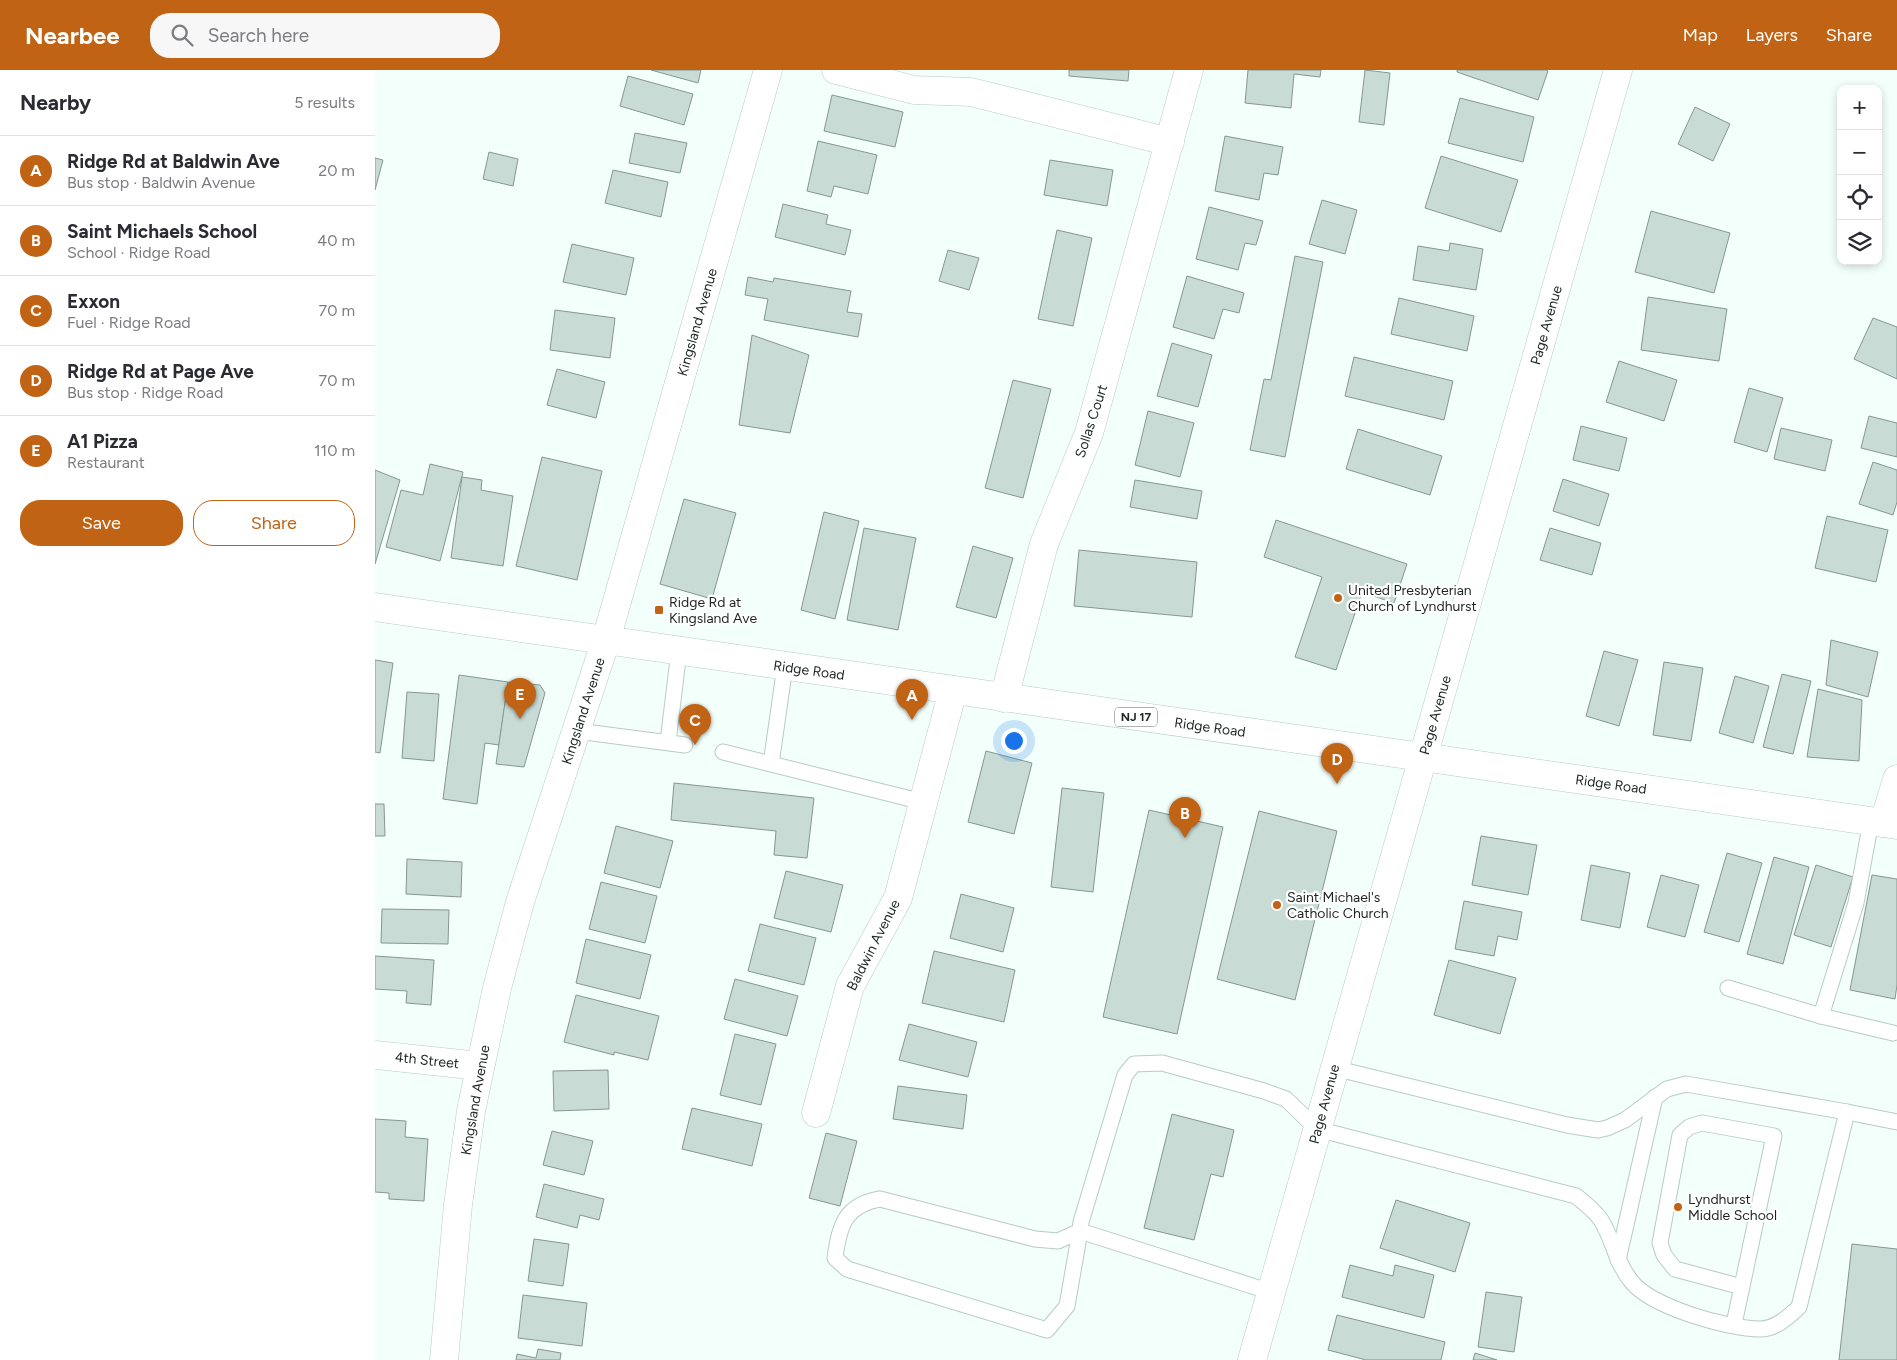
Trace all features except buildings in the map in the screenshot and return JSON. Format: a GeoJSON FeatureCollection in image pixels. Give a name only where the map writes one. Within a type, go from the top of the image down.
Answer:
{"type":"FeatureCollection","features":[{"type":"Feature","properties":{"kind":"street","name":"Kingsland Avenue"},"geometry":{"type":"LineString","coordinates":[[444,1360],[458,1205],[480,1066],[497,988],[520,902],[606,640],[768,70]]}},
{"type":"Feature","properties":{"kind":"street"},"geometry":{"type":"LineString","coordinates":[[836,70],[913,90],[971,92],[1170,142]]}},
{"type":"Feature","properties":{"kind":"street","name":"Sollas Court"},"geometry":{"type":"LineString","coordinates":[[1004,698],[1045,544],[1089,433],[1189,70]]}},
{"type":"Feature","properties":{"kind":"street","name":"Page Avenue"},"geometry":{"type":"LineString","coordinates":[[1253,1360],[1334,1068],[1618,70]]}},
{"type":"Feature","properties":{"kind":"street","name":"Ridge Road"},"geometry":{"type":"LineString","coordinates":[[375,606],[1004,698],[1884,823]]}},
{"type":"Feature","properties":{"kind":"street","name":"Baldwin Avenue"},"geometry":{"type":"LineString","coordinates":[[816,1113],[850,986],[898,898],[953,690]]}},
{"type":"Feature","properties":{"kind":"street"},"geometry":{"type":"LineString","coordinates":[[1884,823],[1897,778]]}},
{"type":"Feature","properties":{"kind":"street","name":"4th Street"},"geometry":{"type":"LineString","coordinates":[[375,1055],[480,1066]]}},
{"type":"Feature","properties":{"kind":"lane"},"geometry":{"type":"LineString","coordinates":[[668,742],[679,651]]}},
{"type":"Feature","properties":{"kind":"lane"},"geometry":{"type":"LineString","coordinates":[[771,764],[785,666]]}},
{"type":"Feature","properties":{"kind":"lane"},"geometry":{"type":"LineString","coordinates":[[577,731],[685,745]]}},
{"type":"Feature","properties":{"kind":"lane"},"geometry":{"type":"LineString","coordinates":[[723,752],[923,802]]}},
{"type":"Feature","properties":{"kind":"lane"},"geometry":{"type":"LineString","coordinates":[[1821,1016],[1856,903],[1884,823]]}},
{"type":"Feature","properties":{"kind":"lane"},"geometry":{"type":"LineString","coordinates":[[1728,988],[1821,1016],[1893,1033]]}},
{"type":"Feature","properties":{"kind":"lane"},"geometry":{"type":"LineString","coordinates":[[1271,1292],[1080,1231],[1058,1242],[1035,1238],[880,1199],[862,1202],[846,1217],[837,1240],[835,1258],[847,1270],[1047,1330],[1067,1306],[1080,1231],[1125,1075],[1134,1064],[1162,1063],[1264,1091],[1286,1099],[1317,1129],[1576,1196],[1592,1209],[1601,1220],[1631,1282],[1661,1304],[1701,1318],[1761,1329],[1783,1322],[1799,1307],[1847,1112]]}},
{"type":"Feature","properties":{"kind":"lane"},"geometry":{"type":"LineString","coordinates":[[1334,1068],[1567,1125],[1598,1130],[1625,1120],[1667,1088],[1686,1084],[1897,1122]]}},
{"type":"Feature","properties":{"kind":"lane"},"geometry":{"type":"LineString","coordinates":[[1619,1260],[1655,1097]]}},
{"type":"Feature","properties":{"kind":"lane"},"geometry":{"type":"LineString","coordinates":[[1734,1324],[1742,1287],[1774,1136],[1702,1123],[1689,1127],[1680,1135],[1660,1243],[1663,1255],[1675,1269],[1742,1287]]}},
{"type":"Feature","properties":{"kind":"place","name":"United Presbyterian Church of Lyndhurst"},"geometry":{"type":"Point","coordinates":[1338,598]}},
{"type":"Feature","properties":{"kind":"place","name":"Ridge Rd at Kingsland Ave"},"geometry":{"type":"Point","coordinates":[659,610]}},
{"type":"Feature","properties":{"kind":"place","name":"A1 Pizza"},"geometry":{"type":"Point","coordinates":[520,719]}},
{"type":"Feature","properties":{"kind":"place","name":"Ridge Rd at Baldwin Ave"},"geometry":{"type":"Point","coordinates":[912,720]}},
{"type":"Feature","properties":{"kind":"place","name":"Exxon"},"geometry":{"type":"Point","coordinates":[695,745]}},
{"type":"Feature","properties":{"kind":"place","name":"Ridge Rd at Page Ave"},"geometry":{"type":"Point","coordinates":[1337,784]}},
{"type":"Feature","properties":{"kind":"place","name":"Saint Michaels School"},"geometry":{"type":"Point","coordinates":[1185,838]}},
{"type":"Feature","properties":{"kind":"place","name":"Saint Michael's Catholic Church"},"geometry":{"type":"Point","coordinates":[1277,905]}},
{"type":"Feature","properties":{"kind":"place","name":"Lyndhurst Middle School"},"geometry":{"type":"Point","coordinates":[1678,1207]}}]}
